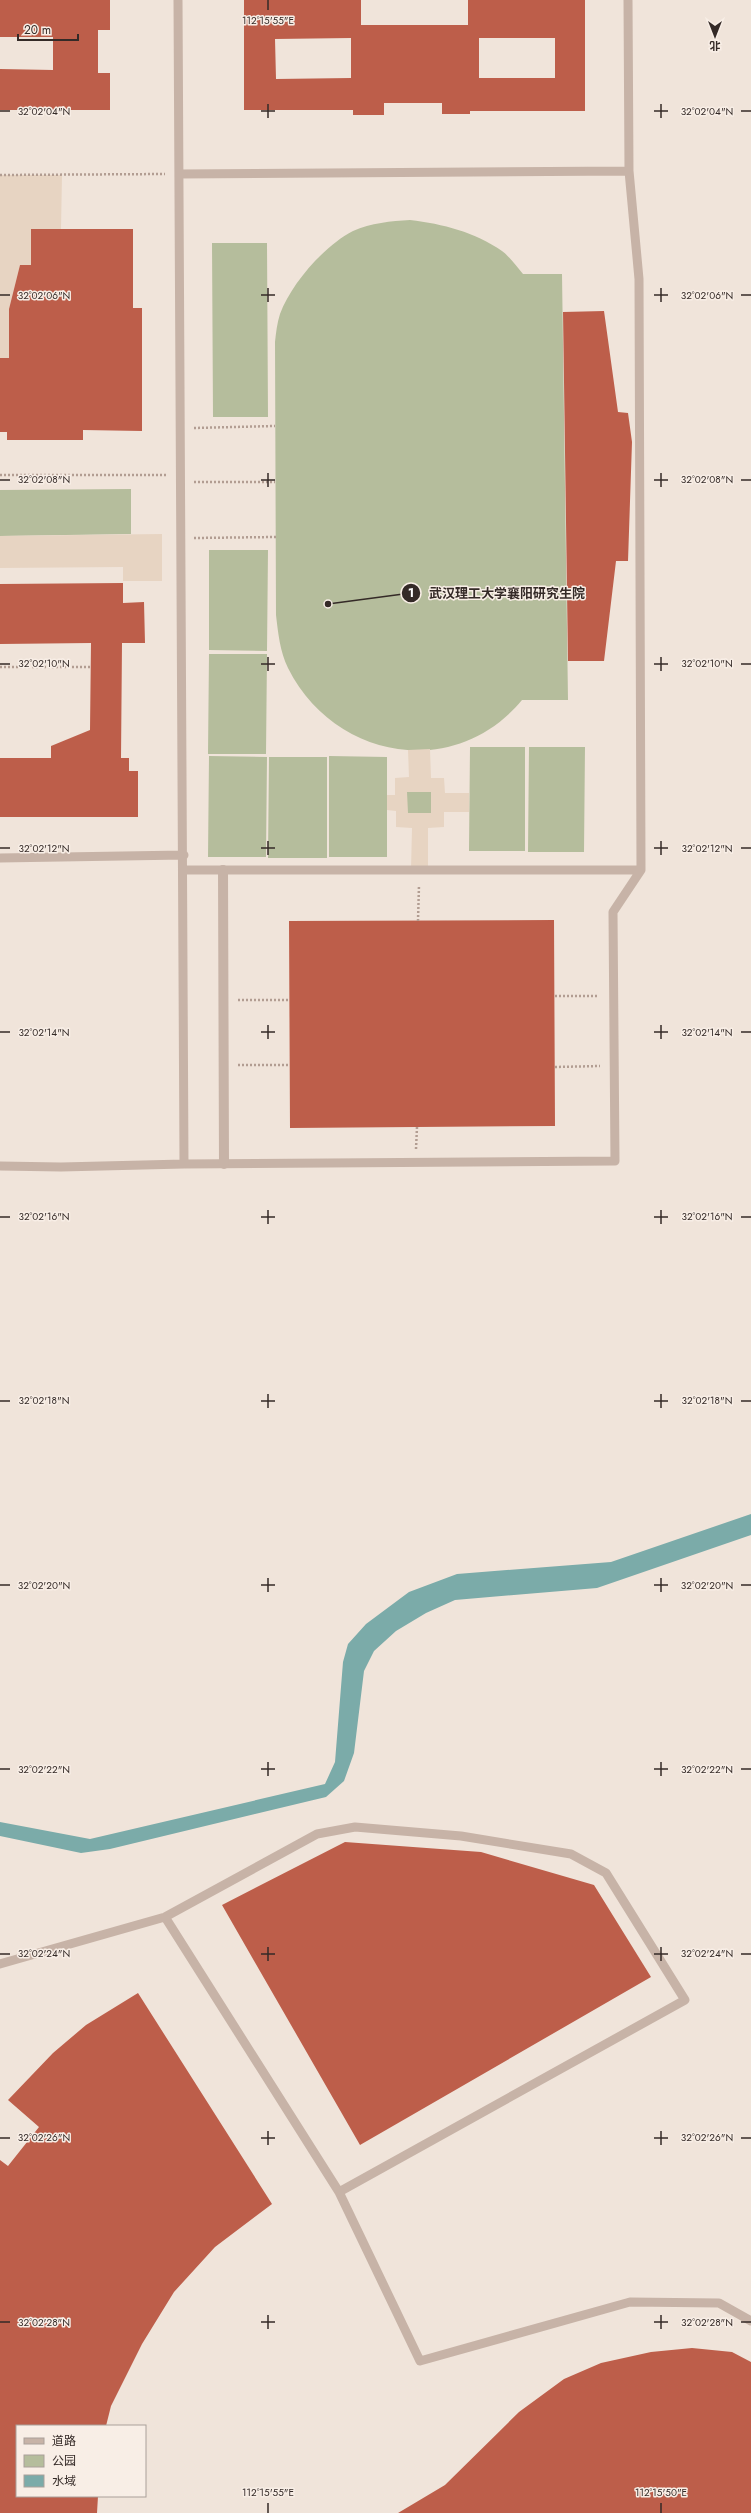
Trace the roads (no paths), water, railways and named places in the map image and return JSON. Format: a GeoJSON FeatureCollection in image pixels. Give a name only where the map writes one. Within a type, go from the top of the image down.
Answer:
{"type":"FeatureCollection","features":[{"type":"Feature","properties":{"kind":"street"},"geometry":{"type":"LineString","coordinates":[[224,870],[224,1164]]}},
{"type":"Feature","properties":{"kind":"lane"},"geometry":{"type":"LineString","coordinates":[[178,0],[184,854],[184,1164]]}},
{"type":"Feature","properties":{"kind":"lane"},"geometry":{"type":"LineString","coordinates":[[0,1166],[61,1167],[184,1164],[615,1161],[613,912],[641,870],[639,279],[629,171],[628,0]]}},
{"type":"Feature","properties":{"kind":"lane"},"geometry":{"type":"LineString","coordinates":[[179,174],[629,171]]}},
{"type":"Feature","properties":{"kind":"lane"},"geometry":{"type":"LineString","coordinates":[[0,858],[184,854]]}},
{"type":"Feature","properties":{"kind":"lane"},"geometry":{"type":"LineString","coordinates":[[184,870],[641,870]]}},
{"type":"Feature","properties":{"kind":"lane"},"geometry":{"type":"LineString","coordinates":[[0,1964],[165,1917],[317,1834],[355,1827],[461,1836],[571,1854],[606,1873],[684,2000],[339,2192]]}},
{"type":"Feature","properties":{"kind":"lane"},"geometry":{"type":"LineString","coordinates":[[165,1917],[339,2192],[420,2361],[630,2302],[719,2303],[751,2321]]}},
{"type":"Feature","properties":{"kind":"water"},"geometry":{"type":"Polygon","coordinates":[[[751,1514],[751,1535],[597,1588],[455,1600],[426,1613],[396,1631],[374,1651],[364,1671],[354,1753],[344,1781],[326,1797],[110,1849],[81,1853],[0,1836],[0,1822],[90,1839],[325,1784],[335,1762],[343,1662],[348,1644],[366,1624],[409,1592],[457,1574],[611,1562],[751,1514]]]}},
{"type":"Feature","properties":{"kind":"place","name":"武汉理工大学襄阳研究生院"},"geometry":{"type":"Point","coordinates":[328,604]}}]}
